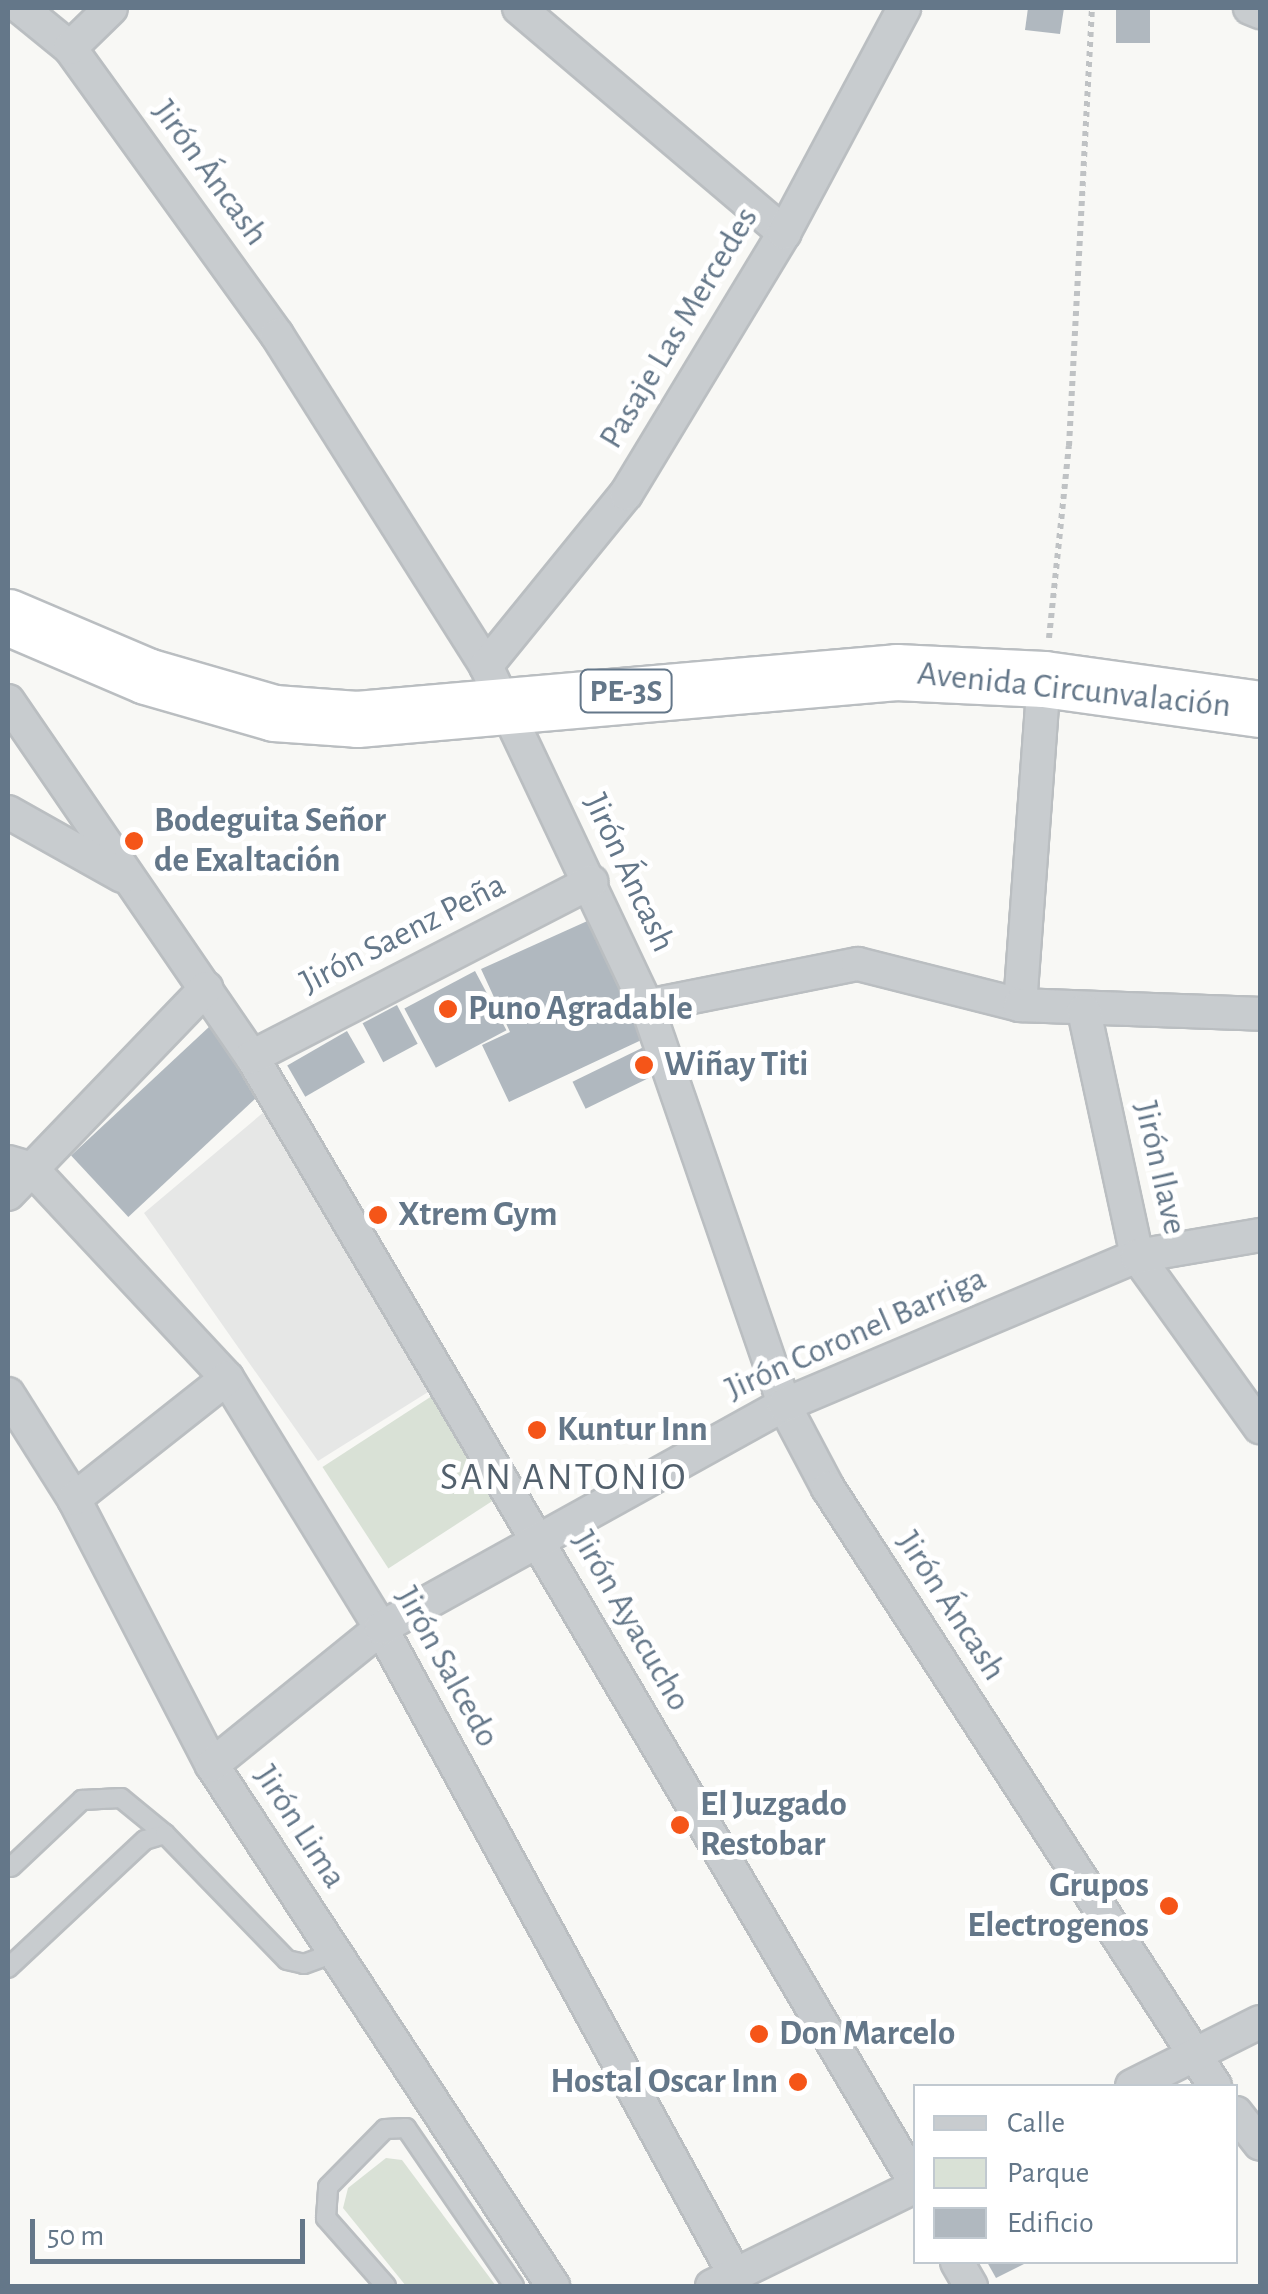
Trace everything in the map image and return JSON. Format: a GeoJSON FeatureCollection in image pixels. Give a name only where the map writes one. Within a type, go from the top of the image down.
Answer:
{"type":"FeatureCollection","features":[{"type":"Feature","properties":{"kind":"highway","name":"Avenida Circunvalación"},"geometry":{"type":"LineString","coordinates":[[8,618],[146,676],[274,713],[357,718],[501,699],[901,701],[1045,692],[1260,710]]}},
{"type":"Feature","properties":{"kind":"highway","name":"Avenida Circunvalación"},"geometry":{"type":"LineString","coordinates":[[8,653],[196,730],[344,748],[501,699]]}},
{"type":"Feature","properties":{"kind":"highway","name":"Avenida Circunvalación"},"geometry":{"type":"LineString","coordinates":[[1045,692],[1260,738]]}},
{"type":"Feature","properties":{"kind":"street","name":"Jirón Áncash"},"geometry":{"type":"LineString","coordinates":[[21,8],[70,48],[277,335],[501,699],[647,1006],[784,1405],[828,1488],[1192,2058],[1212,2084]]}},
{"type":"Feature","properties":{"kind":"street"},"geometry":{"type":"LineString","coordinates":[[70,48],[111,8]]}},
{"type":"Feature","properties":{"kind":"street"},"geometry":{"type":"LineString","coordinates":[[518,8],[784,233]]}},
{"type":"Feature","properties":{"kind":"street","name":"Pasaje Las Mercedes"},"geometry":{"type":"LineString","coordinates":[[501,699],[784,233],[904,8]]}},
{"type":"Feature","properties":{"kind":"street"},"geometry":{"type":"LineString","coordinates":[[1250,8],[1260,12]]}},
{"type":"Feature","properties":{"kind":"street"},"geometry":{"type":"LineString","coordinates":[[1020,1005],[1045,692]]}},
{"type":"Feature","properties":{"kind":"street","name":"Jirón Ayacucho"},"geometry":{"type":"LineString","coordinates":[[8,701],[252,1057],[913,2180]]}},
{"type":"Feature","properties":{"kind":"street"},"geometry":{"type":"LineString","coordinates":[[8,812],[130,881]]}},
{"type":"Feature","properties":{"kind":"street","name":"Jirón Saenz Peña"},"geometry":{"type":"LineString","coordinates":[[252,1057],[591,882]]}},
{"type":"Feature","properties":{"kind":"street"},"geometry":{"type":"LineString","coordinates":[[647,1006],[858,964],[1020,1005],[1084,1011],[1260,1014]]}},
{"type":"Feature","properties":{"kind":"street"},"geometry":{"type":"LineString","coordinates":[[8,1194],[20,1165],[206,988]]}},
{"type":"Feature","properties":{"kind":"street","name":"Jirón Ilave"},"geometry":{"type":"LineString","coordinates":[[1084,1011],[1138,1256],[1260,1427]]}},
{"type":"Feature","properties":{"kind":"street","name":"Jirón Salcedo"},"geometry":{"type":"LineString","coordinates":[[20,1165],[227,1378],[380,1628],[724,2281]]}},
{"type":"Feature","properties":{"kind":"street","name":"Jirón Coronel Barriga"},"geometry":{"type":"LineString","coordinates":[[212,1765],[380,1628],[535,1536],[784,1405],[1138,1256],[1260,1236]]}},
{"type":"Feature","properties":{"kind":"street"},"geometry":{"type":"LineString","coordinates":[[74,1499],[227,1378]]}},
{"type":"Feature","properties":{"kind":"street","name":"Jirón Lima"},"geometry":{"type":"LineString","coordinates":[[8,1394],[74,1499],[212,1765],[553,2286]]}},
{"type":"Feature","properties":{"kind":"street"},"geometry":{"type":"LineString","coordinates":[[1136,2084],[1260,2022]]}},
{"type":"Feature","properties":{"kind":"street"},"geometry":{"type":"LineString","coordinates":[[1238,2116],[1260,2144]]}},
{"type":"Feature","properties":{"kind":"street"},"geometry":{"type":"LineString","coordinates":[[724,2281],[913,2186]]}},
{"type":"Feature","properties":{"kind":"street"},"geometry":{"type":"LineString","coordinates":[[958,2264],[970,2286]]}},
{"type":"Feature","properties":{"kind":"lane"},"geometry":{"type":"LineString","coordinates":[[11,1867],[82,1800],[121,1798],[165,1834],[286,1960],[304,1964],[334,1952]]}},
{"type":"Feature","properties":{"kind":"lane"},"geometry":{"type":"LineString","coordinates":[[8,1968],[145,1840],[165,1834]]}},
{"type":"Feature","properties":{"kind":"lane"},"geometry":{"type":"LineString","coordinates":[[386,2286],[326,2218],[328,2188],[385,2129],[406,2128],[514,2286]]}},
{"type":"Feature","properties":{"kind":"path"},"geometry":{"type":"LineString","coordinates":[[1045,692],[1069,446],[1092,8]]}},
{"type":"Feature","properties":{"kind":"shaded area"},"geometry":{"type":"Polygon","coordinates":[[[277,1101],[452,1377],[318,1461],[144,1213],[277,1101]]]}},
{"type":"Feature","properties":{"kind":"green space"},"geometry":{"type":"Polygon","coordinates":[[[455,1381],[521,1482],[388,1569],[322,1467],[455,1381]]]}},
{"type":"Feature","properties":{"kind":"green space"},"geometry":{"type":"Polygon","coordinates":[[[386,2158],[402,2160],[496,2286],[406,2286],[343,2208],[348,2188],[386,2158]]]}},
{"type":"Feature","properties":{"kind":"building"},"geometry":{"type":"Polygon","coordinates":[[[1028,8],[1064,8],[1060,34],[1025,30],[1028,8]]]}},
{"type":"Feature","properties":{"kind":"building"},"geometry":{"type":"Polygon","coordinates":[[[1116,8],[1150,8],[1150,43],[1116,43],[1116,8]]]}},
{"type":"Feature","properties":{"kind":"building"},"geometry":{"type":"Polygon","coordinates":[[[594,918],[650,1036],[509,1102],[482,1045],[510,1032],[481,969],[594,918]]]}},
{"type":"Feature","properties":{"kind":"building"},"geometry":{"type":"Polygon","coordinates":[[[475,971],[506,1030],[436,1068],[404,1009],[475,971]]]}},
{"type":"Feature","properties":{"kind":"building"},"geometry":{"type":"Polygon","coordinates":[[[397,1005],[418,1044],[383,1062],[363,1023],[397,1005]]]}},
{"type":"Feature","properties":{"kind":"building"},"geometry":{"type":"Polygon","coordinates":[[[210,1026],[267,1087],[128,1217],[71,1156],[210,1026]]]}},
{"type":"Feature","properties":{"kind":"building"},"geometry":{"type":"Polygon","coordinates":[[[347,1031],[365,1062],[305,1097],[287,1066],[347,1031]]]}},
{"type":"Feature","properties":{"kind":"building"},"geometry":{"type":"Polygon","coordinates":[[[648,1045],[661,1072],[586,1109],[573,1082],[648,1045]]]}},
{"type":"Feature","properties":{"kind":"building"},"geometry":{"type":"Polygon","coordinates":[[[988,2264],[1024,2264],[996,2278],[988,2264]]]}},
{"type":"Feature","properties":{"kind":"place","name":"Bodeguita Señor de Exaltación"},"geometry":{"type":"Point","coordinates":[134,841]}},
{"type":"Feature","properties":{"kind":"place","name":"Puno Agradable"},"geometry":{"type":"Point","coordinates":[448,1009]}},
{"type":"Feature","properties":{"kind":"place","name":"Wiñay Titi"},"geometry":{"type":"Point","coordinates":[644,1065]}},
{"type":"Feature","properties":{"kind":"place","name":"Xtrem Gym"},"geometry":{"type":"Point","coordinates":[378,1215]}},
{"type":"Feature","properties":{"kind":"place","name":"Kuntur Inn"},"geometry":{"type":"Point","coordinates":[537,1430]}},
{"type":"Feature","properties":{"kind":"place","name":"El Juzgado Restobar"},"geometry":{"type":"Point","coordinates":[680,1825]}},
{"type":"Feature","properties":{"kind":"place","name":"Grupos Electrogenos"},"geometry":{"type":"Point","coordinates":[1169,1906]}},
{"type":"Feature","properties":{"kind":"place","name":"Don Marcelo"},"geometry":{"type":"Point","coordinates":[759,2034]}},
{"type":"Feature","properties":{"kind":"place","name":"Hostal Oscar Inn"},"geometry":{"type":"Point","coordinates":[798,2082]}},
{"type":"Feature","properties":{"kind":"district","name":"SAN ANTONIO"},"geometry":{"type":"Point","coordinates":[564,1479]}}]}
